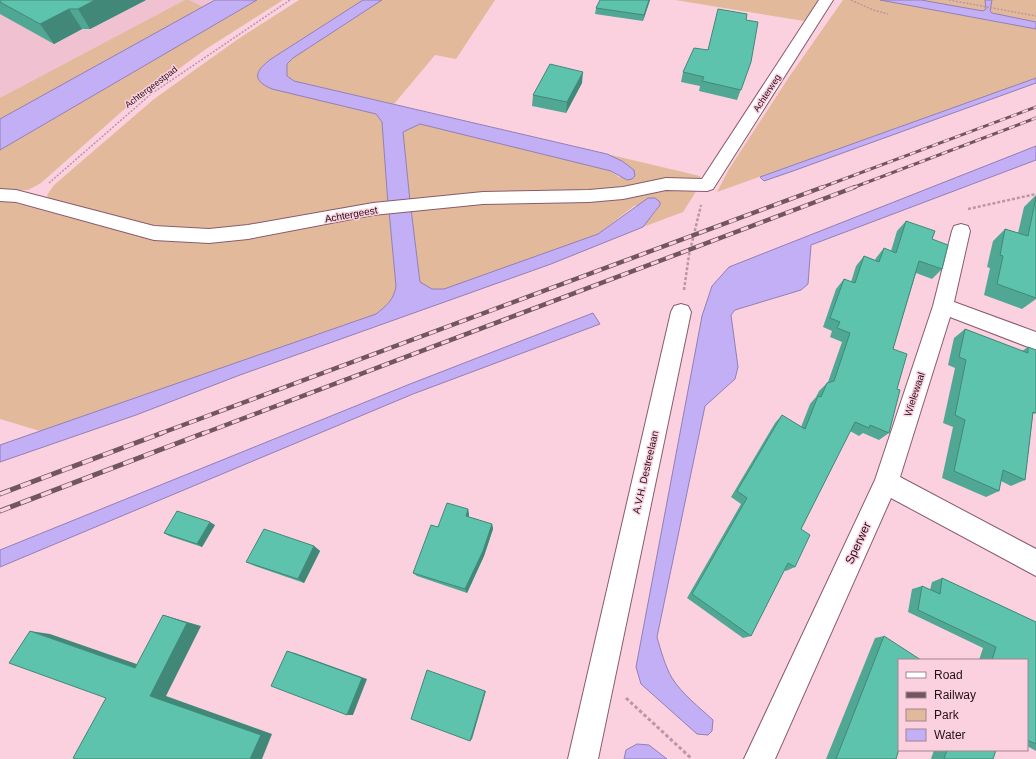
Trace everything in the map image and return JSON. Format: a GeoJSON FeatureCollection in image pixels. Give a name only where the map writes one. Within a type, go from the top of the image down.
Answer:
{"type":"FeatureCollection","features":[{"type":"Feature","properties":{"kind":"street","name":"Achterweg"},"geometry":{"type":"LineString","coordinates":[[707,185],[826,0]]}},
{"type":"Feature","properties":{"kind":"street","name":"Achtergeest"},"geometry":{"type":"LineString","coordinates":[[0,195],[16,196],[125,226],[154,232],[209,236],[248,232],[373,209],[483,198],[589,196],[623,193],[666,184],[707,185]]}},
{"type":"Feature","properties":{"kind":"street","name":"Wielewaal"},"geometry":{"type":"LineString","coordinates":[[886,482],[943,306],[961,231]]}},
{"type":"Feature","properties":{"kind":"street"},"geometry":{"type":"LineString","coordinates":[[943,306],[1036,341]]}},
{"type":"Feature","properties":{"kind":"street","name":"A.V.H. Destreelaan"},"geometry":{"type":"LineString","coordinates":[[583,759],[600,675],[681,312]]}},
{"type":"Feature","properties":{"kind":"street"},"geometry":{"type":"LineString","coordinates":[[886,482],[1036,562]]}},
{"type":"Feature","properties":{"kind":"street","name":"Sperwer"},"geometry":{"type":"LineString","coordinates":[[759,759],[886,482]]}},
{"type":"Feature","properties":{"kind":"path","name":"Achtergeestpad"},"geometry":{"type":"LineString","coordinates":[[30,200],[151,94],[290,0]]}},
{"type":"Feature","properties":{"kind":"path"},"geometry":{"type":"LineString","coordinates":[[851,0],[873,10],[888,14]]}},
{"type":"Feature","properties":{"kind":"path"},"geometry":{"type":"LineString","coordinates":[[949,0],[1036,16]]}},
{"type":"Feature","properties":{"kind":"path"},"geometry":{"type":"LineString","coordinates":[[681,312],[689,255],[707,185]]}},
{"type":"Feature","properties":{"kind":"path"},"geometry":{"type":"LineString","coordinates":[[961,231],[968,209],[1036,194]]}},
{"type":"Feature","properties":{"kind":"path"},"geometry":{"type":"LineString","coordinates":[[600,675],[692,759]]}},
{"type":"Feature","properties":{"kind":"shaded area"},"geometry":{"type":"Polygon","coordinates":[[[0,0],[237,0],[0,132],[0,0]]]}},
{"type":"Feature","properties":{"kind":"green space"},"geometry":{"type":"Polygon","coordinates":[[[185,0],[189,0],[203,7],[0,119],[0,98],[185,0]]]}},
{"type":"Feature","properties":{"kind":"green space"},"geometry":{"type":"Polygon","coordinates":[[[257,0],[283,0],[206,49],[128,106],[41,183],[28,190],[0,190],[0,150],[257,0]]]}},
{"type":"Feature","properties":{"kind":"green space"},"geometry":{"type":"Polygon","coordinates":[[[299,0],[363,0],[271,59],[272,89],[376,114],[382,122],[388,204],[234,229],[169,230],[49,200],[47,195],[54,185],[154,99],[238,39],[299,0]]]}},
{"type":"Feature","properties":{"kind":"green space"},"geometry":{"type":"Polygon","coordinates":[[[382,0],[495,0],[456,59],[435,55],[394,104],[294,81],[287,76],[287,64],[293,58],[382,0]]]}},
{"type":"Feature","properties":{"kind":"green space"},"geometry":{"type":"Polygon","coordinates":[[[675,0],[818,0],[804,21],[675,0]]]}},
{"type":"Feature","properties":{"kind":"green space"},"geometry":{"type":"Polygon","coordinates":[[[843,0],[881,0],[1036,29],[1036,78],[717,192],[729,169],[789,77],[843,0]]]}},
{"type":"Feature","properties":{"kind":"green space"},"geometry":{"type":"Polygon","coordinates":[[[921,0],[985,0],[986,10],[983,11],[921,0]]]}},
{"type":"Feature","properties":{"kind":"green space"},"geometry":{"type":"Polygon","coordinates":[[[992,0],[1036,0],[1036,22],[992,13],[990,11],[992,0]]]}},
{"type":"Feature","properties":{"kind":"green space"},"geometry":{"type":"Polygon","coordinates":[[[420,124],[611,171],[620,178],[622,161],[607,154],[700,176],[701,180],[621,190],[410,201],[403,132],[420,124]]]}},
{"type":"Feature","properties":{"kind":"green space"},"geometry":{"type":"Polygon","coordinates":[[[659,188],[697,190],[683,212],[643,227],[656,211],[660,202],[634,206],[598,234],[444,289],[432,289],[420,282],[411,209],[659,188]]]}},
{"type":"Feature","properties":{"kind":"green space"},"geometry":{"type":"Polygon","coordinates":[[[0,199],[112,229],[154,238],[389,211],[396,286],[395,291],[389,302],[376,314],[40,431],[0,419],[0,199]]]}},
{"type":"Feature","properties":{"kind":"water"},"geometry":{"type":"Polygon","coordinates":[[[215,0],[257,0],[0,150],[0,119],[215,0]]]}},
{"type":"Feature","properties":{"kind":"water"},"geometry":{"type":"Polygon","coordinates":[[[363,0],[382,0],[293,58],[287,64],[287,76],[294,81],[607,154],[622,161],[634,170],[635,176],[632,179],[627,180],[611,171],[420,124],[403,132],[410,201],[388,204],[382,122],[376,114],[272,89],[265,86],[258,79],[261,67],[271,59],[363,0]]]}},
{"type":"Feature","properties":{"kind":"water"},"geometry":{"type":"Polygon","coordinates":[[[880,0],[921,0],[983,11],[986,9],[985,0],[992,0],[990,11],[992,13],[1036,22],[1036,29],[880,0]]]}},
{"type":"Feature","properties":{"kind":"water"},"geometry":{"type":"Polygon","coordinates":[[[1036,78],[1036,83],[793,171],[764,181],[760,177],[1036,78]]]}},
{"type":"Feature","properties":{"kind":"water"},"geometry":{"type":"Polygon","coordinates":[[[1036,146],[1036,160],[811,245],[808,284],[801,290],[735,310],[731,315],[738,367],[735,379],[705,406],[657,637],[665,663],[676,684],[713,720],[712,731],[708,735],[697,734],[641,684],[636,667],[702,316],[712,286],[729,267],[1036,146]]]}},
{"type":"Feature","properties":{"kind":"water"},"geometry":{"type":"Polygon","coordinates":[[[648,198],[655,198],[660,202],[660,205],[643,227],[551,264],[240,375],[136,415],[0,462],[0,445],[376,314],[391,299],[396,286],[389,211],[411,209],[420,282],[432,289],[444,289],[598,234],[648,198]]]}},
{"type":"Feature","properties":{"kind":"water"},"geometry":{"type":"Polygon","coordinates":[[[593,313],[600,324],[413,394],[0,567],[0,550],[410,384],[593,313]]]}},
{"type":"Feature","properties":{"kind":"water"},"geometry":{"type":"Polygon","coordinates":[[[637,744],[649,745],[667,759],[624,759],[626,750],[637,744]]]}},
{"type":"Feature","properties":{"kind":"building"},"geometry":{"type":"Polygon","coordinates":[[[0,0],[95,0],[78,9],[69,9],[40,24],[0,2],[0,0]]]}},
{"type":"Feature","properties":{"kind":"building"},"geometry":{"type":"Polygon","coordinates":[[[600,0],[649,0],[644,15],[596,8],[600,0]]]}},
{"type":"Feature","properties":{"kind":"building"},"geometry":{"type":"Polygon","coordinates":[[[718,9],[747,14],[746,20],[758,22],[751,62],[741,90],[702,81],[704,77],[683,72],[694,48],[708,50],[718,9]]]}},
{"type":"Feature","properties":{"kind":"building"},"geometry":{"type":"Polygon","coordinates":[[[550,64],[583,72],[567,102],[533,95],[550,64]]]}},
{"type":"Feature","properties":{"kind":"building"},"geometry":{"type":"Polygon","coordinates":[[[1036,197],[1036,298],[997,284],[1003,256],[1000,255],[1005,229],[1028,236],[1036,197]]]}},
{"type":"Feature","properties":{"kind":"building"},"geometry":{"type":"Polygon","coordinates":[[[906,221],[935,231],[932,239],[948,245],[942,269],[919,261],[893,349],[907,354],[897,389],[900,390],[889,433],[870,425],[869,428],[855,422],[801,529],[810,535],[795,567],[788,563],[751,636],[692,594],[747,498],[737,491],[782,415],[805,429],[818,396],[821,397],[827,383],[834,381],[850,333],[837,328],[840,322],[830,318],[844,279],[855,283],[864,256],[879,262],[884,248],[896,253],[906,221]]]}},
{"type":"Feature","properties":{"kind":"building"},"geometry":{"type":"Polygon","coordinates":[[[965,329],[1028,353],[1028,347],[1036,350],[1036,413],[1033,412],[1025,480],[1003,470],[999,491],[954,471],[965,420],[955,415],[966,360],[959,357],[965,329]]]}},
{"type":"Feature","properties":{"kind":"building"},"geometry":{"type":"Polygon","coordinates":[[[447,503],[468,509],[466,516],[492,524],[483,551],[465,589],[413,573],[431,525],[438,527],[447,503]]]}},
{"type":"Feature","properties":{"kind":"building"},"geometry":{"type":"Polygon","coordinates":[[[177,511],[210,522],[197,544],[164,533],[177,511]]]}},
{"type":"Feature","properties":{"kind":"building"},"geometry":{"type":"Polygon","coordinates":[[[264,529],[314,546],[298,579],[246,562],[264,529]]]}},
{"type":"Feature","properties":{"kind":"building"},"geometry":{"type":"Polygon","coordinates":[[[942,578],[1036,622],[1036,744],[1028,740],[1028,659],[992,659],[996,647],[918,610],[922,586],[940,594],[942,578]]]}},
{"type":"Feature","properties":{"kind":"building"},"geometry":{"type":"Polygon","coordinates":[[[163,615],[187,623],[150,696],[261,735],[250,759],[73,758],[106,698],[9,663],[30,631],[135,668],[163,615]]]}},
{"type":"Feature","properties":{"kind":"building"},"geometry":{"type":"Polygon","coordinates":[[[884,636],[919,659],[898,659],[898,751],[896,759],[836,759],[884,636]]]}},
{"type":"Feature","properties":{"kind":"building"},"geometry":{"type":"Polygon","coordinates":[[[287,651],[362,678],[347,715],[271,686],[287,651]]]}},
{"type":"Feature","properties":{"kind":"building"},"geometry":{"type":"Polygon","coordinates":[[[427,670],[485,691],[470,741],[411,719],[427,670]]]}},
{"type":"Feature","properties":{"kind":"building"},"geometry":{"type":"Polygon","coordinates":[[[947,751],[996,751],[993,759],[944,759],[947,751]]]}},
{"type":"Feature","properties":{"kind":"railway"},"geometry":{"type":"LineString","coordinates":[[820,188],[1036,107]]}},
{"type":"Feature","properties":{"kind":"railway"},"geometry":{"type":"LineString","coordinates":[[852,188],[1036,118]]}},
{"type":"Feature","properties":{"kind":"railway"},"geometry":{"type":"LineString","coordinates":[[159,434],[823,187]]}},
{"type":"Feature","properties":{"kind":"railway"},"geometry":{"type":"LineString","coordinates":[[202,434],[855,187]]}},
{"type":"Feature","properties":{"kind":"railway"},"geometry":{"type":"LineString","coordinates":[[0,494],[162,433]]}},
{"type":"Feature","properties":{"kind":"railway"},"geometry":{"type":"LineString","coordinates":[[0,511],[204,433]]}}]}
